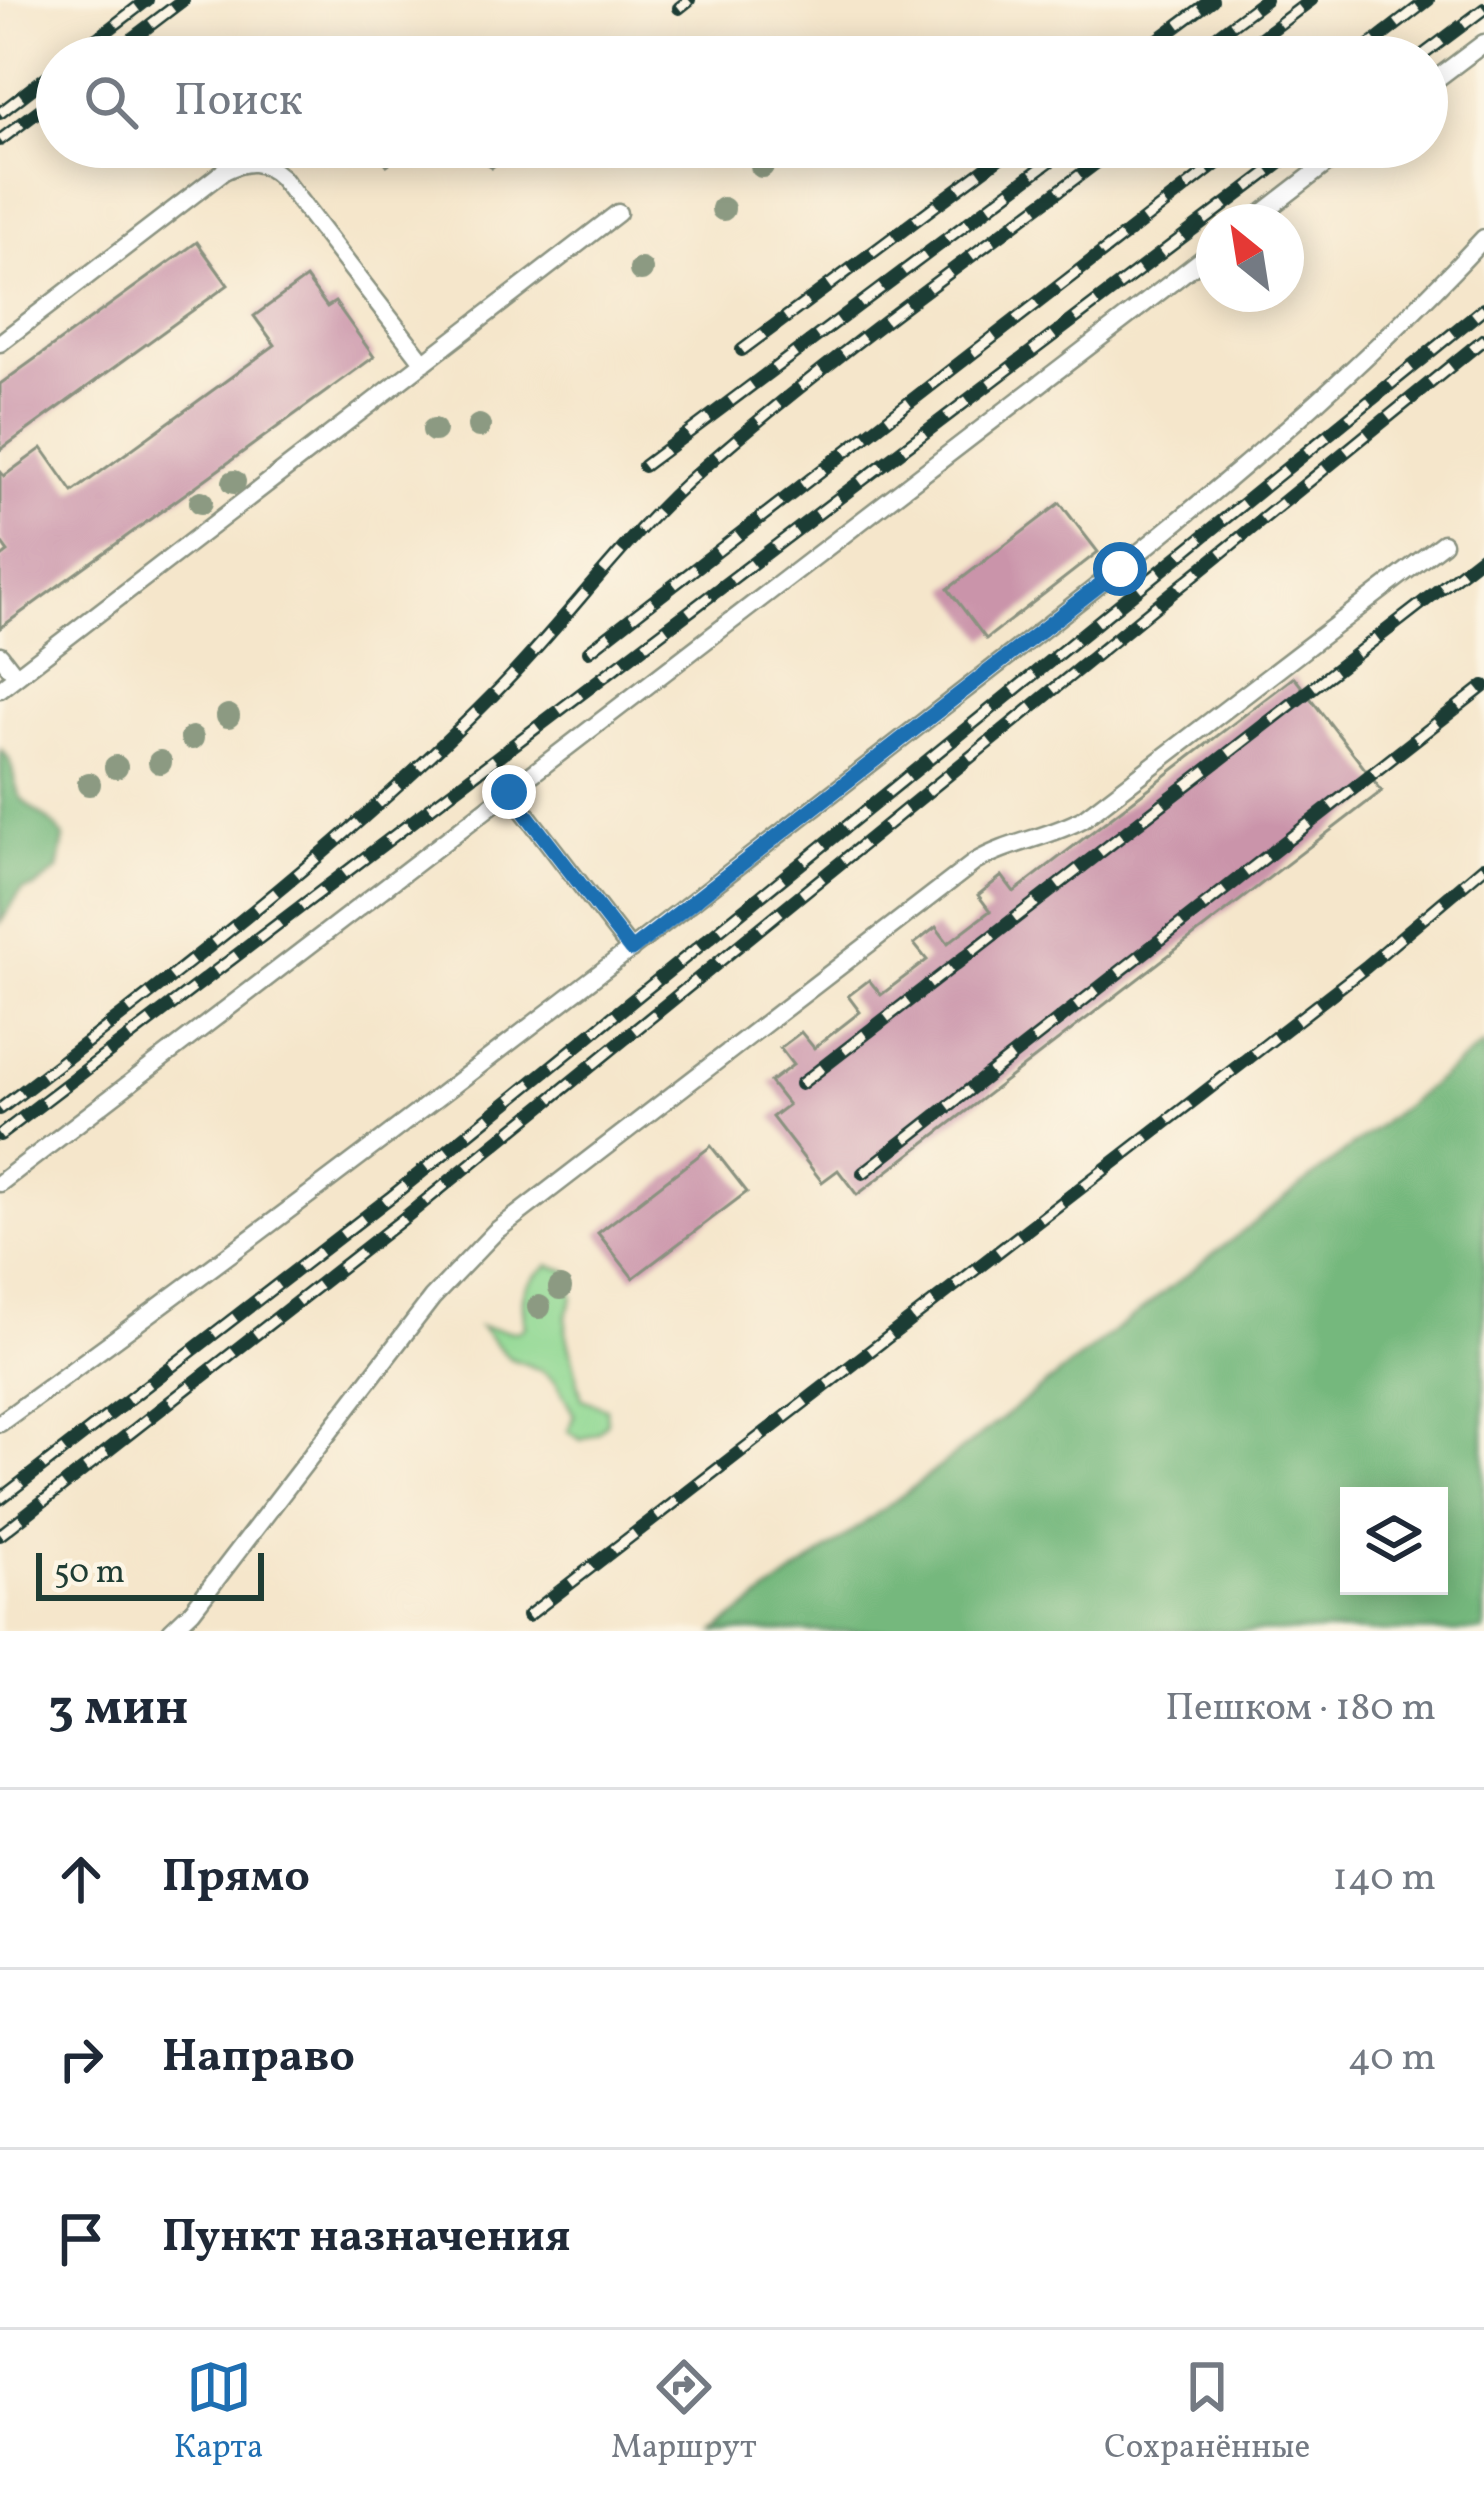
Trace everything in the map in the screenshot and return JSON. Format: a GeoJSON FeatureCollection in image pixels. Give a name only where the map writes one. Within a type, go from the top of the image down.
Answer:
{"type":"FeatureCollection","features":[{"type":"Feature","properties":{"kind":"lane"},"geometry":{"type":"LineString","coordinates":[[1448,70],[1484,43]]}},
{"type":"Feature","properties":{"kind":"lane"},"geometry":{"type":"LineString","coordinates":[[0,344],[230,168]]}},
{"type":"Feature","properties":{"kind":"lane"},"geometry":{"type":"LineString","coordinates":[[271,168],[424,363]]}},
{"type":"Feature","properties":{"kind":"lane"},"geometry":{"type":"LineString","coordinates":[[1274,204],[1321,168]]}},
{"type":"Feature","properties":{"kind":"lane"},"geometry":{"type":"LineString","coordinates":[[0,689],[618,213]]}},
{"type":"Feature","properties":{"kind":"lane"},"geometry":{"type":"LineString","coordinates":[[1,1422],[310,1197],[1120,569],[1407,321],[1484,238]]}},
{"type":"Feature","properties":{"kind":"lane"},"geometry":{"type":"LineString","coordinates":[[0,1184],[1196,264]]}},
{"type":"Feature","properties":{"kind":"lane"},"geometry":{"type":"LineString","coordinates":[[171,1631],[192,1611],[432,1298],[496,1231],[975,862],[995,850],[1055,835],[1083,819],[1443,543]]}},
{"type":"Feature","properties":{"kind":"lane"},"geometry":{"type":"LineString","coordinates":[[0,655],[16,676]]}},
{"type":"Feature","properties":{"kind":"lane"},"geometry":{"type":"LineString","coordinates":[[509,792],[631,950]]}},
{"type":"Feature","properties":{"kind":"green space"},"geometry":{"type":"Polygon","coordinates":[[[1,750],[20,796],[64,838],[58,870],[35,887],[22,890],[0,923],[1,750]]]}},
{"type":"Feature","properties":{"kind":"green space"},"geometry":{"type":"Polygon","coordinates":[[[1484,1044],[1484,1631],[716,1631],[919,1483],[1484,1044]]]}},
{"type":"Feature","properties":{"kind":"green space"},"geometry":{"type":"Polygon","coordinates":[[[549,1265],[568,1271],[573,1298],[566,1331],[582,1399],[606,1408],[607,1422],[598,1433],[581,1440],[568,1431],[574,1415],[556,1382],[541,1370],[509,1358],[480,1327],[515,1332],[525,1327],[524,1291],[549,1265]]]}},
{"type":"Feature","properties":{"kind":"building"},"geometry":{"type":"Polygon","coordinates":[[[197,242],[228,285],[0,450],[0,384],[197,242]]]}},
{"type":"Feature","properties":{"kind":"building"},"geometry":{"type":"Polygon","coordinates":[[[306,278],[327,307],[335,302],[374,357],[0,628],[0,558],[8,552],[0,541],[0,471],[4,476],[42,448],[73,492],[275,345],[254,316],[306,278]]]}},
{"type":"Feature","properties":{"kind":"building"},"geometry":{"type":"Polygon","coordinates":[[[1060,503],[1098,552],[986,639],[948,589],[1060,503]]]}},
{"type":"Feature","properties":{"kind":"building"},"geometry":{"type":"Polygon","coordinates":[[[1294,677],[1382,791],[857,1195],[838,1170],[822,1182],[772,1117],[788,1105],[770,1082],[793,1065],[780,1048],[801,1032],[814,1048],[860,1012],[848,996],[869,980],[881,995],[927,960],[914,944],[936,927],[948,943],[990,911],[978,895],[1002,876],[1014,892],[1294,677]]]}},
{"type":"Feature","properties":{"kind":"building"},"geometry":{"type":"Polygon","coordinates":[[[711,1146],[747,1192],[633,1278],[598,1233],[711,1146]]]}},
{"type":"Feature","properties":{"kind":"railway"},"geometry":{"type":"LineString","coordinates":[[100,36],[147,0]]}},
{"type":"Feature","properties":{"kind":"railway"},"geometry":{"type":"LineString","coordinates":[[136,36],[183,0]]}},
{"type":"Feature","properties":{"kind":"railway"},"geometry":{"type":"LineString","coordinates":[[679,8],[689,0]]}},
{"type":"Feature","properties":{"kind":"railway"},"geometry":{"type":"LineString","coordinates":[[1163,36],[1212,0]]}},
{"type":"Feature","properties":{"kind":"railway"},"geometry":{"type":"LineString","coordinates":[[1217,36],[1265,0]]}},
{"type":"Feature","properties":{"kind":"railway"},"geometry":{"type":"LineString","coordinates":[[1264,36],[1311,0]]}},
{"type":"Feature","properties":{"kind":"railway"},"geometry":{"type":"LineString","coordinates":[[1381,36],[1428,0]]}},
{"type":"Feature","properties":{"kind":"railway"},"geometry":{"type":"LineString","coordinates":[[1448,36],[1484,9]]}},
{"type":"Feature","properties":{"kind":"railway"},"geometry":{"type":"LineString","coordinates":[[0,113],[36,85]]}},
{"type":"Feature","properties":{"kind":"railway"},"geometry":{"type":"LineString","coordinates":[[0,140],[36,113]]}},
{"type":"Feature","properties":{"kind":"railway"},"geometry":{"type":"LineString","coordinates":[[742,350],[986,168]]}},
{"type":"Feature","properties":{"kind":"railway"},"geometry":{"type":"LineString","coordinates":[[644,466],[1041,168]]}},
{"type":"Feature","properties":{"kind":"railway"},"geometry":{"type":"LineString","coordinates":[[0,1109],[191,961],[376,806],[493,695],[647,523],[702,469],[854,345],[1089,168]]}},
{"type":"Feature","properties":{"kind":"railway"},"geometry":{"type":"LineString","coordinates":[[589,651],[1211,168]]}},
{"type":"Feature","properties":{"kind":"railway"},"geometry":{"type":"LineString","coordinates":[[0,1135],[1273,168]]}},
{"type":"Feature","properties":{"kind":"railway"},"geometry":{"type":"LineString","coordinates":[[0,1499],[392,1196],[1484,308]]}},
{"type":"Feature","properties":{"kind":"railway"},"geometry":{"type":"LineString","coordinates":[[0,1535],[403,1219],[1484,339]]}},
{"type":"Feature","properties":{"kind":"railway"},"geometry":{"type":"LineString","coordinates":[[801,1084],[1484,555]]}},
{"type":"Feature","properties":{"kind":"railway"},"geometry":{"type":"LineString","coordinates":[[863,1173],[1484,686]]}},
{"type":"Feature","properties":{"kind":"railway"},"geometry":{"type":"LineString","coordinates":[[528,1616],[1366,967],[1484,867]]}},
{"type":"Feature","properties":{"kind":"route"},"geometry":{"type":"LineString","coordinates":[[509,792],[631,950],[1120,569]]}}]}
